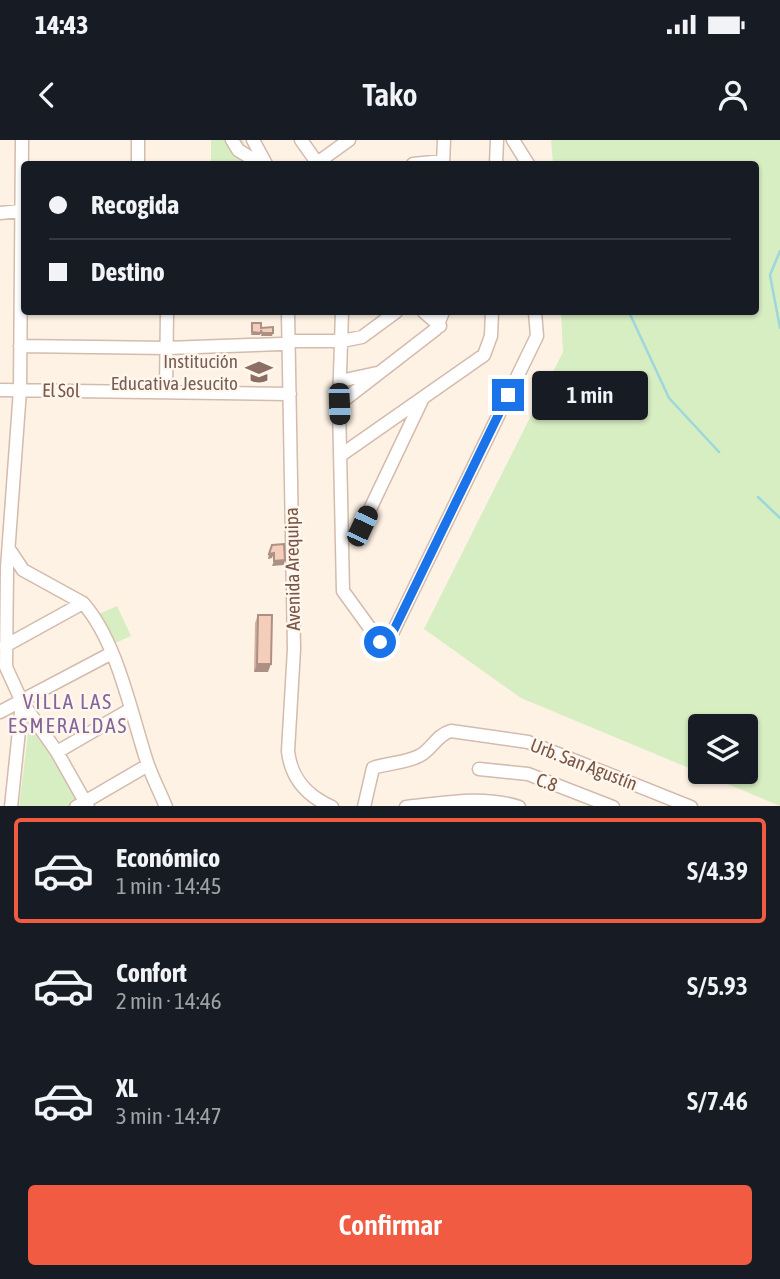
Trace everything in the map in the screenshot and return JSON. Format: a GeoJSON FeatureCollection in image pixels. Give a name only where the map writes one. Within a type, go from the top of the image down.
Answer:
{"type":"FeatureCollection","features":[{"type":"Feature","properties":{"kind":"street"},"geometry":{"type":"LineString","coordinates":[[22,140],[23,161]]}},
{"type":"Feature","properties":{"kind":"street"},"geometry":{"type":"LineString","coordinates":[[138,140],[138,161]]}},
{"type":"Feature","properties":{"kind":"street"},"geometry":{"type":"LineString","coordinates":[[232,140],[237,150],[259,161]]}},
{"type":"Feature","properties":{"kind":"street"},"geometry":{"type":"LineString","coordinates":[[253,140],[262,161]]}},
{"type":"Feature","properties":{"kind":"street"},"geometry":{"type":"LineString","coordinates":[[301,140],[316,161]]}},
{"type":"Feature","properties":{"kind":"street"},"geometry":{"type":"LineString","coordinates":[[322,161],[349,140]]}},
{"type":"Feature","properties":{"kind":"street"},"geometry":{"type":"LineString","coordinates":[[443,161],[444,140]]}},
{"type":"Feature","properties":{"kind":"street"},"geometry":{"type":"LineString","coordinates":[[496,161],[497,140]]}},
{"type":"Feature","properties":{"kind":"street"},"geometry":{"type":"LineString","coordinates":[[513,140],[526,161]]}},
{"type":"Feature","properties":{"kind":"street"},"geometry":{"type":"LineString","coordinates":[[0,213],[21,215]]}},
{"type":"Feature","properties":{"kind":"street"},"geometry":{"type":"LineString","coordinates":[[21,315],[20,390],[9,549],[4,569],[6,667],[22,702],[57,752],[83,805],[148,765]]}},
{"type":"Feature","properties":{"kind":"street"},"geometry":{"type":"LineString","coordinates":[[166,392],[167,315]]}},
{"type":"Feature","properties":{"kind":"street"},"geometry":{"type":"LineString","coordinates":[[280,315],[285,343]]}},
{"type":"Feature","properties":{"kind":"street","name":"Avenida Arequipa"},"geometry":{"type":"LineString","coordinates":[[288,315],[285,343],[294,649],[288,751],[290,767],[300,785],[313,798],[330,806]]}},
{"type":"Feature","properties":{"kind":"street"},"geometry":{"type":"LineString","coordinates":[[342,315],[339,404],[343,592],[380,642],[388,642],[537,336],[535,315]]}},
{"type":"Feature","properties":{"kind":"street"},"geometry":{"type":"LineString","coordinates":[[20,346],[167,348],[342,341],[362,337],[393,315]]}},
{"type":"Feature","properties":{"kind":"street"},"geometry":{"type":"LineString","coordinates":[[427,315],[440,326]]}},
{"type":"Feature","properties":{"kind":"street"},"geometry":{"type":"LineString","coordinates":[[339,404],[440,326],[442,315]]}},
{"type":"Feature","properties":{"kind":"street"},"geometry":{"type":"LineString","coordinates":[[341,455],[484,355],[491,336],[492,315]]}},
{"type":"Feature","properties":{"kind":"street"},"geometry":{"type":"LineString","coordinates":[[340,381],[381,372]]}},
{"type":"Feature","properties":{"kind":"street","name":"El Sol"},"geometry":{"type":"LineString","coordinates":[[0,390],[286,394]]}},
{"type":"Feature","properties":{"kind":"street"},"geometry":{"type":"LineString","coordinates":[[362,526],[422,399]]}},
{"type":"Feature","properties":{"kind":"street"},"geometry":{"type":"LineString","coordinates":[[9,549],[23,570],[83,603],[101,631],[131,709],[148,765],[166,806]]}},
{"type":"Feature","properties":{"kind":"street"},"geometry":{"type":"LineString","coordinates":[[5,646],[83,603]]}},
{"type":"Feature","properties":{"kind":"street"},"geometry":{"type":"LineString","coordinates":[[0,712],[110,654]]}},
{"type":"Feature","properties":{"kind":"street"},"geometry":{"type":"LineString","coordinates":[[11,806],[22,702]]}},
{"type":"Feature","properties":{"kind":"street"},"geometry":{"type":"LineString","coordinates":[[57,752],[131,709]]}},
{"type":"Feature","properties":{"kind":"street","name":"Urb. San Agustín"},"geometry":{"type":"LineString","coordinates":[[364,806],[373,768],[416,758],[451,731],[528,742],[688,806]]}},
{"type":"Feature","properties":{"kind":"street","name":"C.8"},"geometry":{"type":"LineString","coordinates":[[479,769],[528,774],[610,806]]}},
{"type":"Feature","properties":{"kind":"street"},"geometry":{"type":"LineString","coordinates":[[419,806],[494,800],[515,806]]}},
{"type":"Feature","properties":{"kind":"green space"},"geometry":{"type":"Polygon","coordinates":[[[211,140],[243,140],[251,161],[211,161],[211,140]]]}},
{"type":"Feature","properties":{"kind":"green space"},"geometry":{"type":"Polygon","coordinates":[[[551,140],[780,140],[780,806],[727,784],[758,784],[758,714],[688,714],[688,768],[521,698],[424,629],[563,352],[561,315],[759,315],[759,161],[553,161],[551,140]]]}},
{"type":"Feature","properties":{"kind":"green space"},"geometry":{"type":"Polygon","coordinates":[[[117,606],[131,636],[113,644],[99,614],[117,606]]]}},
{"type":"Feature","properties":{"kind":"green space"},"geometry":{"type":"Polygon","coordinates":[[[32,722],[78,803],[72,806],[19,806],[29,725],[32,722]]]}},
{"type":"Feature","properties":{"kind":"building"},"geometry":{"type":"Polygon","coordinates":[[[252,323],[261,323],[261,328],[273,327],[273,333],[262,333],[261,330],[261,333],[252,332],[252,323]]]}},
{"type":"Feature","properties":{"kind":"building"},"geometry":{"type":"Polygon","coordinates":[[[284,544],[285,560],[274,561],[274,553],[269,554],[272,545],[284,544]]]}},
{"type":"Feature","properties":{"kind":"building"},"geometry":{"type":"Polygon","coordinates":[[[258,615],[272,615],[271,664],[257,664],[258,615]]]}},
{"type":"Feature","properties":{"kind":"waterway"},"geometry":{"type":"LineString","coordinates":[[780,251],[770,275],[780,328]]}},
{"type":"Feature","properties":{"kind":"waterway"},"geometry":{"type":"LineString","coordinates":[[630,315],[669,398],[719,452]]}},
{"type":"Feature","properties":{"kind":"waterway"},"geometry":{"type":"LineString","coordinates":[[758,497],[780,518]]}},
{"type":"Feature","properties":{"kind":"place","name":"Institución Educativa Jesucito"},"geometry":{"type":"Point","coordinates":[259,372]}},
{"type":"Feature","properties":{"kind":"district","name":"VILLA LAS ESMERALDAS"},"geometry":{"type":"Point","coordinates":[68,713]}},
{"type":"Feature","properties":{"kind":"route"},"geometry":{"type":"LineString","coordinates":[[380,642],[388,642],[508,395]]}}]}
